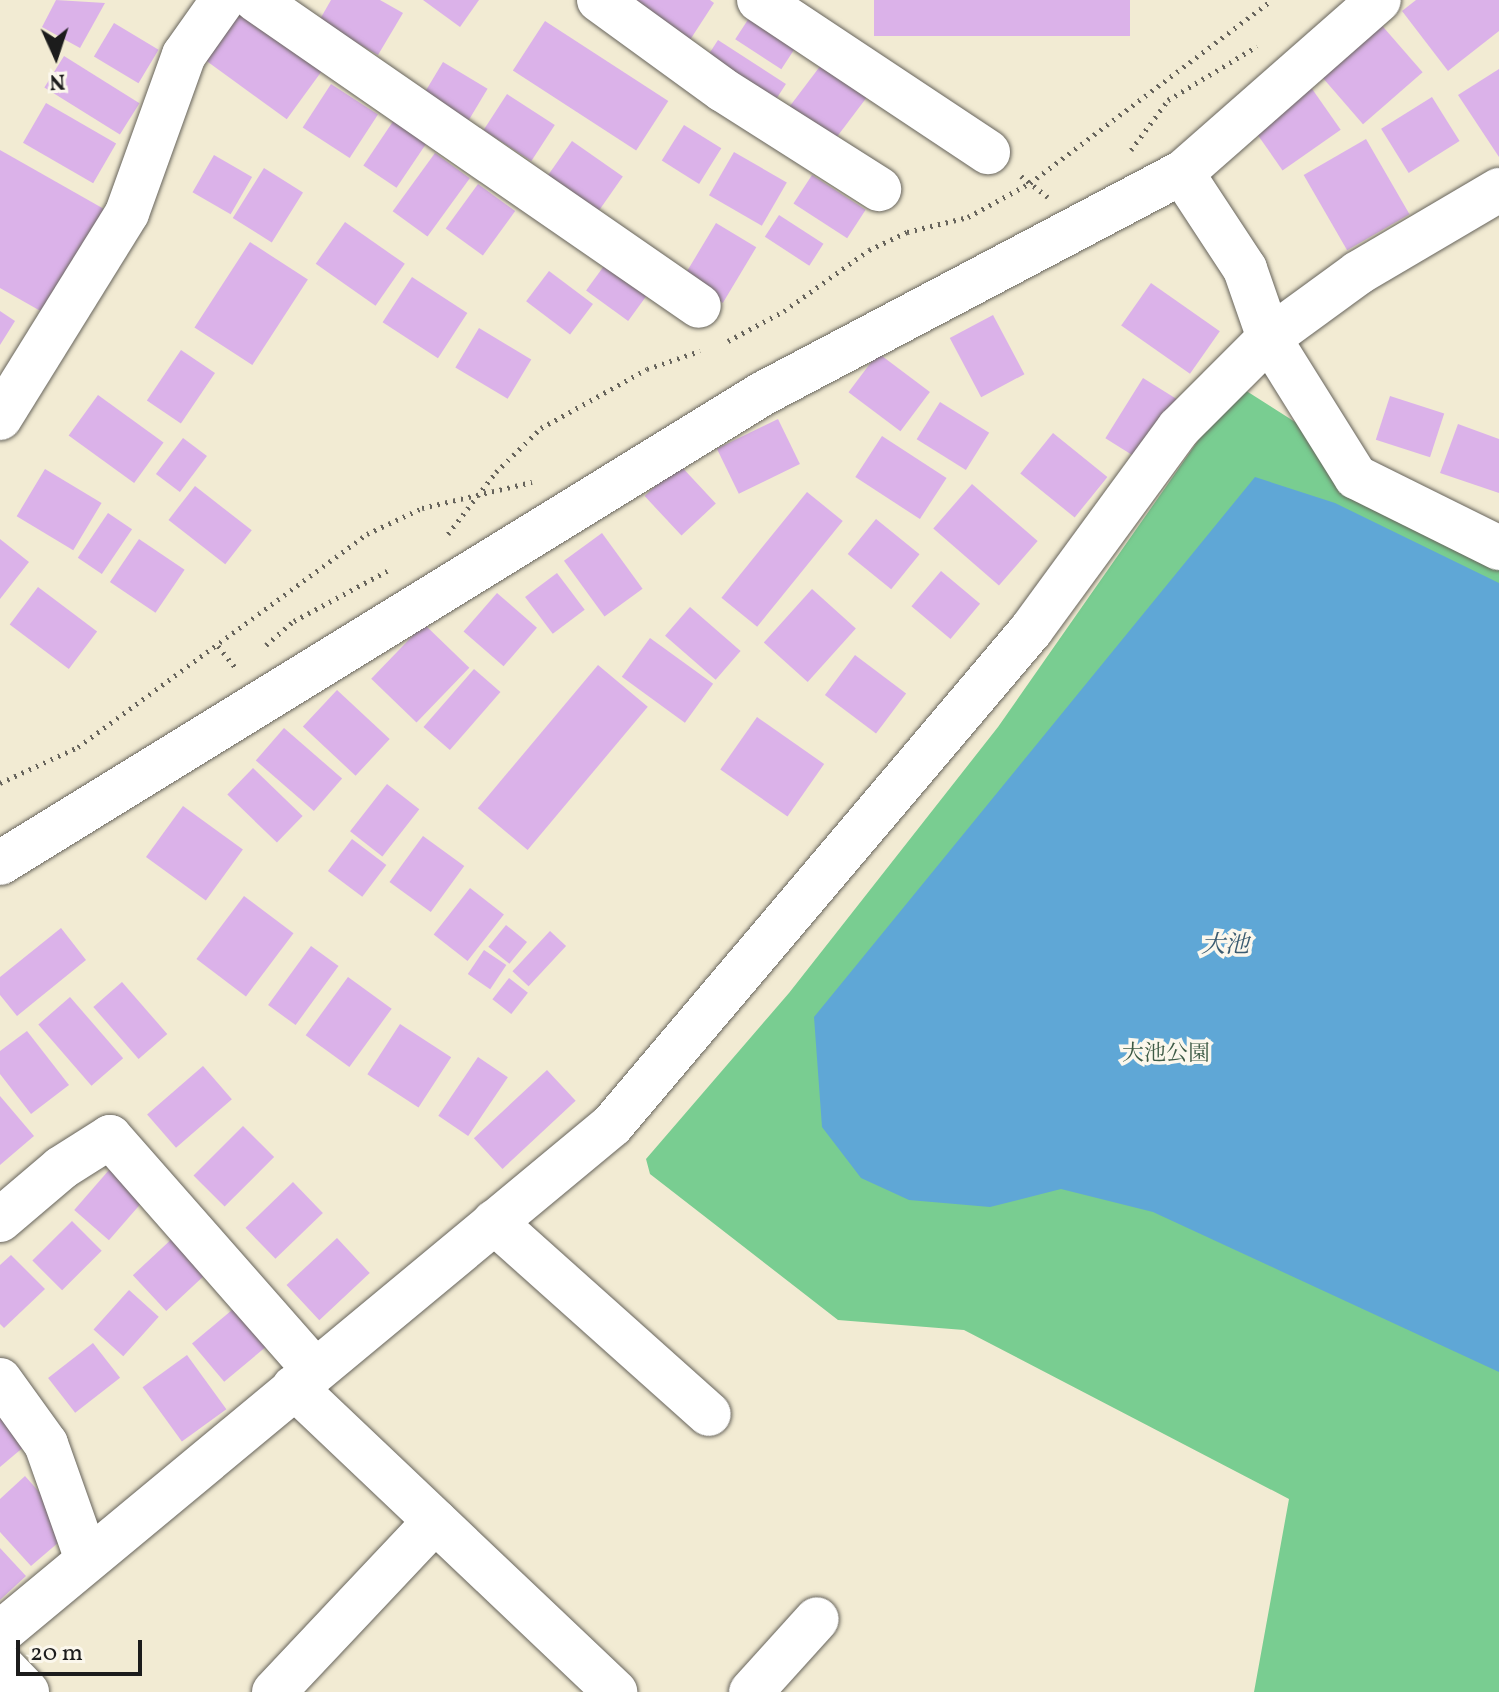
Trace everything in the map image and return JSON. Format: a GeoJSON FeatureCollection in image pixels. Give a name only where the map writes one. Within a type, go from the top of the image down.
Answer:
{"type":"FeatureCollection","features":[{"type":"Feature","properties":{"kind":"street"},"geometry":{"type":"LineString","coordinates":[[0,418],[127,213],[184,55],[223,0]]}},
{"type":"Feature","properties":{"kind":"street"},"geometry":{"type":"LineString","coordinates":[[256,0],[699,306]]}},
{"type":"Feature","properties":{"kind":"street"},"geometry":{"type":"LineString","coordinates":[[599,0],[723,90],[879,189]]}},
{"type":"Feature","properties":{"kind":"street"},"geometry":{"type":"LineString","coordinates":[[759,0],[988,152]]}},
{"type":"Feature","properties":{"kind":"street"},"geometry":{"type":"LineString","coordinates":[[0,863],[762,394],[1182,173],[1379,0]]}},
{"type":"Feature","properties":{"kind":"street"},"geometry":{"type":"LineString","coordinates":[[1182,173],[1245,269],[1269,338],[1356,477],[1499,548]]}},
{"type":"Feature","properties":{"kind":"street"},"geometry":{"type":"LineString","coordinates":[[0,1633],[612,1125],[1031,630],[1179,428],[1269,338],[1358,273],[1494,202]]}},
{"type":"Feature","properties":{"kind":"street"},"geometry":{"type":"LineString","coordinates":[[0,1220],[61,1168],[110,1137],[304,1378],[435,1521],[615,1692]]}},
{"type":"Feature","properties":{"kind":"street"},"geometry":{"type":"LineString","coordinates":[[494,1222],[709,1414]]}},
{"type":"Feature","properties":{"kind":"street"},"geometry":{"type":"LineString","coordinates":[[0,1380],[46,1444],[87,1560]]}},
{"type":"Feature","properties":{"kind":"street"},"geometry":{"type":"LineString","coordinates":[[274,1692],[435,1521]]}},
{"type":"Feature","properties":{"kind":"street"},"geometry":{"type":"LineString","coordinates":[[751,1692],[817,1619]]}},
{"type":"Feature","properties":{"kind":"street"},"geometry":{"type":"LineString","coordinates":[[0,1664],[27,1692]]}},
{"type":"Feature","properties":{"kind":"path"},"geometry":{"type":"LineString","coordinates":[[725,342],[784,311],[869,250],[907,232],[968,217],[1030,183],[1272,0]]}},
{"type":"Feature","properties":{"kind":"path"},"geometry":{"type":"LineString","coordinates":[[988,152],[1087,225]]}},
{"type":"Feature","properties":{"kind":"path"},"geometry":{"type":"LineString","coordinates":[[445,538],[496,472],[541,428],[647,369],[712,347]]}},
{"type":"Feature","properties":{"kind":"path"},"geometry":{"type":"LineString","coordinates":[[260,650],[294,621],[364,579],[401,566]]}},
{"type":"Feature","properties":{"kind":"path"},"geometry":{"type":"LineString","coordinates":[[225,678],[248,660]]}},
{"type":"Feature","properties":{"kind":"green space","name":"大池"},"geometry":{"type":"Polygon","coordinates":[[[1237,385],[1499,552],[1499,1692],[1254,1692],[1289,1499],[964,1330],[838,1320],[650,1174],[646,1159],[789,993],[998,727],[1237,385]]]}},
{"type":"Feature","properties":{"kind":"water","name":"大池"},"geometry":{"type":"Polygon","coordinates":[[[1255,477],[1335,503],[1499,583],[1499,1372],[1153,1212],[1061,1189],[990,1207],[909,1200],[861,1178],[822,1127],[814,1017],[1255,477]]]}},
{"type":"Feature","properties":{"kind":"building"},"geometry":{"type":"Polygon","coordinates":[[[56,0],[105,3],[80,48],[42,27],[56,0]]]}},
{"type":"Feature","properties":{"kind":"building"},"geometry":{"type":"Polygon","coordinates":[[[331,0],[380,0],[403,13],[378,55],[319,21],[331,0]]]}},
{"type":"Feature","properties":{"kind":"building"},"geometry":{"type":"Polygon","coordinates":[[[423,0],[479,0],[460,27],[423,0]]]}},
{"type":"Feature","properties":{"kind":"building"},"geometry":{"type":"Polygon","coordinates":[[[633,0],[710,0],[714,3],[688,43],[633,0]]]}},
{"type":"Feature","properties":{"kind":"building"},"geometry":{"type":"Polygon","coordinates":[[[874,0],[1130,0],[1130,36],[874,36],[874,0]]]}},
{"type":"Feature","properties":{"kind":"building"},"geometry":{"type":"Polygon","coordinates":[[[1416,0],[1499,0],[1499,31],[1448,71],[1402,11],[1416,0]]]}},
{"type":"Feature","properties":{"kind":"building"},"geometry":{"type":"Polygon","coordinates":[[[240,5],[325,67],[287,119],[202,58],[240,5]]]}},
{"type":"Feature","properties":{"kind":"building"},"geometry":{"type":"Polygon","coordinates":[[[751,15],[797,45],[781,69],[735,39],[751,15]]]}},
{"type":"Feature","properties":{"kind":"building"},"geometry":{"type":"Polygon","coordinates":[[[545,21],[668,101],[636,151],[513,70],[545,21]]]}},
{"type":"Feature","properties":{"kind":"building"},"geometry":{"type":"Polygon","coordinates":[[[1378,21],[1423,72],[1363,124],[1318,73],[1378,21]]]}},
{"type":"Feature","properties":{"kind":"building"},"geometry":{"type":"Polygon","coordinates":[[[114,23],[159,50],[138,83],[94,56],[114,23]]]}},
{"type":"Feature","properties":{"kind":"building"},"geometry":{"type":"Polygon","coordinates":[[[718,40],[786,84],[772,105],[704,61],[718,40]]]}},
{"type":"Feature","properties":{"kind":"building"},"geometry":{"type":"Polygon","coordinates":[[[64,56],[139,103],[120,135],[44,87],[64,56]]]}},
{"type":"Feature","properties":{"kind":"building"},"geometry":{"type":"Polygon","coordinates":[[[824,61],[869,95],[833,142],[788,108],[824,61]]]}},
{"type":"Feature","properties":{"kind":"building"},"geometry":{"type":"Polygon","coordinates":[[[443,62],[488,89],[467,122],[423,95],[443,62]]]}},
{"type":"Feature","properties":{"kind":"building"},"geometry":{"type":"Polygon","coordinates":[[[1499,69],[1499,157],[1458,95],[1499,69]]]}},
{"type":"Feature","properties":{"kind":"building"},"geometry":{"type":"Polygon","coordinates":[[[1308,83],[1341,130],[1283,170],[1250,124],[1308,83]]]}},
{"type":"Feature","properties":{"kind":"building"},"geometry":{"type":"Polygon","coordinates":[[[331,84],[378,114],[350,158],[303,128],[331,84]]]}},
{"type":"Feature","properties":{"kind":"building"},"geometry":{"type":"Polygon","coordinates":[[[507,94],[555,125],[531,161],[484,130],[507,94]]]}},
{"type":"Feature","properties":{"kind":"building"},"geometry":{"type":"Polygon","coordinates":[[[1432,97],[1460,141],[1409,173],[1381,129],[1432,97]]]}},
{"type":"Feature","properties":{"kind":"building"},"geometry":{"type":"Polygon","coordinates":[[[46,103],[116,144],[93,183],[23,143],[46,103]]]}},
{"type":"Feature","properties":{"kind":"building"},"geometry":{"type":"Polygon","coordinates":[[[398,114],[431,136],[396,188],[363,165],[398,114]]]}},
{"type":"Feature","properties":{"kind":"building"},"geometry":{"type":"Polygon","coordinates":[[[684,125],[721,148],[699,184],[662,161],[684,125]]]}},
{"type":"Feature","properties":{"kind":"building"},"geometry":{"type":"Polygon","coordinates":[[[1366,139],[1410,214],[1347,250],[1304,175],[1366,139]]]}},
{"type":"Feature","properties":{"kind":"building"},"geometry":{"type":"Polygon","coordinates":[[[572,141],[623,177],[598,212],[547,176],[572,141]]]}},
{"type":"Feature","properties":{"kind":"building"},"geometry":{"type":"Polygon","coordinates":[[[0,150],[104,209],[44,313],[0,288],[0,150]]]}},
{"type":"Feature","properties":{"kind":"building"},"geometry":{"type":"Polygon","coordinates":[[[734,152],[787,182],[762,226],[709,195],[734,152]]]}},
{"type":"Feature","properties":{"kind":"building"},"geometry":{"type":"Polygon","coordinates":[[[435,153],[470,178],[427,237],[393,211],[435,153]]]}},
{"type":"Feature","properties":{"kind":"building"},"geometry":{"type":"Polygon","coordinates":[[[214,155],[252,177],[231,214],[192,192],[214,155]]]}},
{"type":"Feature","properties":{"kind":"building"},"geometry":{"type":"Polygon","coordinates":[[[264,168],[303,192],[272,242],[233,218],[264,168]]]}},
{"type":"Feature","properties":{"kind":"building"},"geometry":{"type":"Polygon","coordinates":[[[812,175],[866,210],[847,238],[793,204],[812,175]]]}},
{"type":"Feature","properties":{"kind":"building"},"geometry":{"type":"Polygon","coordinates":[[[478,184],[515,211],[483,256],[446,228],[478,184]]]}},
{"type":"Feature","properties":{"kind":"building"},"geometry":{"type":"Polygon","coordinates":[[[779,215],[823,244],[809,266],[765,237],[779,215]]]}},
{"type":"Feature","properties":{"kind":"building"},"geometry":{"type":"Polygon","coordinates":[[[345,222],[405,264],[376,306],[316,264],[345,222]]]}},
{"type":"Feature","properties":{"kind":"building"},"geometry":{"type":"Polygon","coordinates":[[[716,223],[756,247],[723,303],[683,279],[716,223]]]}},
{"type":"Feature","properties":{"kind":"building"},"geometry":{"type":"Polygon","coordinates":[[[250,242],[308,280],[252,365],[194,328],[250,242]]]}},
{"type":"Feature","properties":{"kind":"building"},"geometry":{"type":"Polygon","coordinates":[[[609,259],[651,290],[628,321],[586,291],[609,259]]]}},
{"type":"Feature","properties":{"kind":"building"},"geometry":{"type":"Polygon","coordinates":[[[549,271],[593,304],[570,334],[526,301],[549,271]]]}},
{"type":"Feature","properties":{"kind":"building"},"geometry":{"type":"Polygon","coordinates":[[[412,277],[467,313],[438,358],[383,322],[412,277]]]}},
{"type":"Feature","properties":{"kind":"building"},"geometry":{"type":"Polygon","coordinates":[[[1151,283],[1220,331],[1190,374],[1121,326],[1151,283]]]}},
{"type":"Feature","properties":{"kind":"building"},"geometry":{"type":"Polygon","coordinates":[[[0,311],[15,321],[0,345],[0,311]]]}},
{"type":"Feature","properties":{"kind":"building"},"geometry":{"type":"Polygon","coordinates":[[[993,315],[1024,374],[981,397],[950,338],[993,315]]]}},
{"type":"Feature","properties":{"kind":"building"},"geometry":{"type":"Polygon","coordinates":[[[479,328],[531,359],[508,399],[455,367],[479,328]]]}},
{"type":"Feature","properties":{"kind":"building"},"geometry":{"type":"Polygon","coordinates":[[[181,350],[215,373],[181,423],[147,401],[181,350]]]}},
{"type":"Feature","properties":{"kind":"building"},"geometry":{"type":"Polygon","coordinates":[[[878,353],[930,392],[900,431],[849,392],[878,353]]]}},
{"type":"Feature","properties":{"kind":"building"},"geometry":{"type":"Polygon","coordinates":[[[1143,378],[1178,400],[1140,460],[1105,438],[1143,378]]]}},
{"type":"Feature","properties":{"kind":"building"},"geometry":{"type":"Polygon","coordinates":[[[98,395],[164,443],[134,483],[69,435],[98,395]]]}},
{"type":"Feature","properties":{"kind":"building"},"geometry":{"type":"Polygon","coordinates":[[[1390,396],[1444,414],[1430,457],[1376,440],[1390,396]]]}},
{"type":"Feature","properties":{"kind":"building"},"geometry":{"type":"Polygon","coordinates":[[[940,402],[989,433],[966,470],[917,439],[940,402]]]}},
{"type":"Feature","properties":{"kind":"building"},"geometry":{"type":"Polygon","coordinates":[[[778,419],[800,464],[739,494],[717,449],[778,419]]]}},
{"type":"Feature","properties":{"kind":"building"},"geometry":{"type":"Polygon","coordinates":[[[1458,424],[1499,439],[1499,493],[1440,473],[1458,424]]]}},
{"type":"Feature","properties":{"kind":"building"},"geometry":{"type":"Polygon","coordinates":[[[1053,433],[1107,477],[1075,517],[1020,473],[1053,433]]]}},
{"type":"Feature","properties":{"kind":"building"},"geometry":{"type":"Polygon","coordinates":[[[882,436],[947,478],[920,519],[855,477],[882,436]]]}},
{"type":"Feature","properties":{"kind":"building"},"geometry":{"type":"Polygon","coordinates":[[[183,438],[207,456],[180,492],[156,474],[183,438]]]}},
{"type":"Feature","properties":{"kind":"building"},"geometry":{"type":"Polygon","coordinates":[[[679,464],[716,503],[681,536],[645,496],[679,464]]]}},
{"type":"Feature","properties":{"kind":"building"},"geometry":{"type":"Polygon","coordinates":[[[45,469],[102,503],[73,550],[17,516],[45,469]]]}},
{"type":"Feature","properties":{"kind":"building"},"geometry":{"type":"Polygon","coordinates":[[[972,484],[1038,541],[999,586],[933,529],[972,484]]]}},
{"type":"Feature","properties":{"kind":"building"},"geometry":{"type":"Polygon","coordinates":[[[195,486],[252,530],[225,564],[169,520],[195,486]]]}},
{"type":"Feature","properties":{"kind":"building"},"geometry":{"type":"Polygon","coordinates":[[[807,492],[843,521],[757,627],[721,598],[807,492]]]}},
{"type":"Feature","properties":{"kind":"building"},"geometry":{"type":"Polygon","coordinates":[[[108,513],[132,529],[102,574],[78,558],[108,513]]]}},
{"type":"Feature","properties":{"kind":"building"},"geometry":{"type":"Polygon","coordinates":[[[876,519],[920,554],[891,589],[848,554],[876,519]]]}},
{"type":"Feature","properties":{"kind":"building"},"geometry":{"type":"Polygon","coordinates":[[[602,533],[643,589],[605,616],[564,561],[602,533]]]}},
{"type":"Feature","properties":{"kind":"building"},"geometry":{"type":"Polygon","coordinates":[[[0,539],[29,562],[0,599],[0,539]]]}},
{"type":"Feature","properties":{"kind":"building"},"geometry":{"type":"Polygon","coordinates":[[[139,539],[185,570],[156,613],[110,582],[139,539]]]}},
{"type":"Feature","properties":{"kind":"building"},"geometry":{"type":"Polygon","coordinates":[[[941,571],[980,604],[951,639],[911,606],[941,571]]]}},
{"type":"Feature","properties":{"kind":"building"},"geometry":{"type":"Polygon","coordinates":[[[557,573],[585,610],[553,634],[525,597],[557,573]]]}},
{"type":"Feature","properties":{"kind":"building"},"geometry":{"type":"Polygon","coordinates":[[[38,587],[97,632],[69,669],[10,625],[38,587]]]}},
{"type":"Feature","properties":{"kind":"building"},"geometry":{"type":"Polygon","coordinates":[[[812,589],[856,628],[808,682],[764,643],[812,589]]]}},
{"type":"Feature","properties":{"kind":"building"},"geometry":{"type":"Polygon","coordinates":[[[497,593],[537,628],[504,666],[464,631],[497,593]]]}},
{"type":"Feature","properties":{"kind":"building"},"geometry":{"type":"Polygon","coordinates":[[[690,607],[741,651],[716,680],[665,636],[690,607]]]}},
{"type":"Feature","properties":{"kind":"building"},"geometry":{"type":"Polygon","coordinates":[[[424,624],[469,668],[417,722],[371,679],[424,624]]]}},
{"type":"Feature","properties":{"kind":"building"},"geometry":{"type":"Polygon","coordinates":[[[650,638],[713,684],[685,723],[622,677],[650,638]]]}},
{"type":"Feature","properties":{"kind":"building"},"geometry":{"type":"Polygon","coordinates":[[[855,655],[906,694],[876,733],[825,695],[855,655]]]}},
{"type":"Feature","properties":{"kind":"building"},"geometry":{"type":"Polygon","coordinates":[[[598,665],[648,707],[528,850],[478,808],[598,665]]]}},
{"type":"Feature","properties":{"kind":"building"},"geometry":{"type":"Polygon","coordinates":[[[474,669],[500,692],[450,750],[423,727],[474,669]]]}},
{"type":"Feature","properties":{"kind":"building"},"geometry":{"type":"Polygon","coordinates":[[[337,690],[390,739],[356,776],[303,727],[337,690]]]}},
{"type":"Feature","properties":{"kind":"building"},"geometry":{"type":"Polygon","coordinates":[[[757,717],[824,764],[787,816],[720,769],[757,717]]]}},
{"type":"Feature","properties":{"kind":"building"},"geometry":{"type":"Polygon","coordinates":[[[284,728],[342,779],[314,811],[256,760],[284,728]]]}},
{"type":"Feature","properties":{"kind":"building"},"geometry":{"type":"Polygon","coordinates":[[[253,768],[303,816],[277,843],[227,795],[253,768]]]}},
{"type":"Feature","properties":{"kind":"building"},"geometry":{"type":"Polygon","coordinates":[[[387,784],[419,809],[382,857],[350,831],[387,784]]]}},
{"type":"Feature","properties":{"kind":"building"},"geometry":{"type":"Polygon","coordinates":[[[183,806],[243,849],[206,900],[146,857],[183,806]]]}},
{"type":"Feature","properties":{"kind":"building"},"geometry":{"type":"Polygon","coordinates":[[[423,836],[464,866],[431,912],[389,882],[423,836]]]}},
{"type":"Feature","properties":{"kind":"building"},"geometry":{"type":"Polygon","coordinates":[[[352,839],[386,865],[362,897],[328,871],[352,839]]]}},
{"type":"Feature","properties":{"kind":"building"},"geometry":{"type":"Polygon","coordinates":[[[470,888],[504,914],[468,961],[434,934],[470,888]]]}},
{"type":"Feature","properties":{"kind":"building"},"geometry":{"type":"Polygon","coordinates":[[[244,896],[294,933],[246,996],[196,959],[244,896]]]}},
{"type":"Feature","properties":{"kind":"building"},"geometry":{"type":"Polygon","coordinates":[[[506,925],[527,942],[509,964],[488,947],[506,925]]]}},
{"type":"Feature","properties":{"kind":"building"},"geometry":{"type":"Polygon","coordinates":[[[61,928],[86,960],[17,1016],[0,995],[0,977],[61,928]]]}},
{"type":"Feature","properties":{"kind":"building"},"geometry":{"type":"Polygon","coordinates":[[[550,931],[566,946],[529,986],[512,971],[550,931]]]}},
{"type":"Feature","properties":{"kind":"building"},"geometry":{"type":"Polygon","coordinates":[[[311,946],[339,966],[296,1025],[268,1005],[311,946]]]}},
{"type":"Feature","properties":{"kind":"building"},"geometry":{"type":"Polygon","coordinates":[[[484,950],[506,965],[490,989],[468,974],[484,950]]]}},
{"type":"Feature","properties":{"kind":"building"},"geometry":{"type":"Polygon","coordinates":[[[348,977],[392,1009],[349,1067],[306,1035],[348,977]]]}},
{"type":"Feature","properties":{"kind":"building"},"geometry":{"type":"Polygon","coordinates":[[[509,978],[528,993],[511,1014],[492,999],[509,978]]]}},
{"type":"Feature","properties":{"kind":"building"},"geometry":{"type":"Polygon","coordinates":[[[122,982],[167,1034],[139,1059],[93,1007],[122,982]]]}},
{"type":"Feature","properties":{"kind":"building"},"geometry":{"type":"Polygon","coordinates":[[[70,997],[123,1058],[91,1086],[38,1025],[70,997]]]}},
{"type":"Feature","properties":{"kind":"building"},"geometry":{"type":"Polygon","coordinates":[[[400,1024],[451,1057],[418,1108],[367,1074],[400,1024]]]}},
{"type":"Feature","properties":{"kind":"building"},"geometry":{"type":"Polygon","coordinates":[[[27,1031],[69,1085],[31,1114],[0,1074],[0,1051],[27,1031]]]}},
{"type":"Feature","properties":{"kind":"building"},"geometry":{"type":"Polygon","coordinates":[[[478,1057],[508,1077],[468,1136],[438,1116],[478,1057]]]}},
{"type":"Feature","properties":{"kind":"building"},"geometry":{"type":"Polygon","coordinates":[[[203,1066],[232,1099],[176,1148],[147,1115],[203,1066]]]}},
{"type":"Feature","properties":{"kind":"building"},"geometry":{"type":"Polygon","coordinates":[[[547,1070],[576,1101],[503,1169],[474,1138],[547,1070]]]}},
{"type":"Feature","properties":{"kind":"building"},"geometry":{"type":"Polygon","coordinates":[[[0,1096],[34,1136],[0,1165],[0,1096]]]}},
{"type":"Feature","properties":{"kind":"building"},"geometry":{"type":"Polygon","coordinates":[[[243,1126],[274,1157],[225,1207],[194,1175],[243,1126]]]}},
{"type":"Feature","properties":{"kind":"building"},"geometry":{"type":"Polygon","coordinates":[[[109,1170],[144,1200],[109,1240],[74,1210],[109,1170]]]}},
{"type":"Feature","properties":{"kind":"building"},"geometry":{"type":"Polygon","coordinates":[[[293,1182],[323,1213],[275,1259],[246,1228],[293,1182]]]}},
{"type":"Feature","properties":{"kind":"building"},"geometry":{"type":"Polygon","coordinates":[[[72,1221],[102,1251],[62,1290],[32,1261],[72,1221]]]}},
{"type":"Feature","properties":{"kind":"building"},"geometry":{"type":"Polygon","coordinates":[[[176,1235],[209,1271],[166,1311],[133,1275],[176,1235]]]}},
{"type":"Feature","properties":{"kind":"building"},"geometry":{"type":"Polygon","coordinates":[[[337,1238],[370,1273],[319,1320],[287,1285],[337,1238]]]}},
{"type":"Feature","properties":{"kind":"building"},"geometry":{"type":"Polygon","coordinates":[[[11,1255],[45,1289],[4,1328],[0,1324],[0,1265],[11,1255]]]}},
{"type":"Feature","properties":{"kind":"building"},"geometry":{"type":"Polygon","coordinates":[[[129,1290],[159,1317],[123,1356],[94,1329],[129,1290]]]}},
{"type":"Feature","properties":{"kind":"building"},"geometry":{"type":"Polygon","coordinates":[[[238,1305],[270,1343],[224,1382],[192,1344],[238,1305]]]}},
{"type":"Feature","properties":{"kind":"building"},"geometry":{"type":"Polygon","coordinates":[[[93,1343],[120,1378],[75,1413],[48,1378],[93,1343]]]}},
{"type":"Feature","properties":{"kind":"building"},"geometry":{"type":"Polygon","coordinates":[[[187,1355],[226,1409],[182,1442],[143,1387],[187,1355]]]}},
{"type":"Feature","properties":{"kind":"building"},"geometry":{"type":"Polygon","coordinates":[[[0,1414],[26,1445],[0,1467],[0,1414]]]}},
{"type":"Feature","properties":{"kind":"building"},"geometry":{"type":"Polygon","coordinates":[[[25,1476],[73,1530],[31,1566],[0,1532],[0,1499],[25,1476]]]}},
{"type":"Feature","properties":{"kind":"building"},"geometry":{"type":"Polygon","coordinates":[[[0,1548],[26,1576],[0,1600],[0,1548]]]}},
{"type":"Feature","properties":{"kind":"park label","name":"大池公園"},"geometry":{"type":"Point","coordinates":[1166,1055]}}]}
